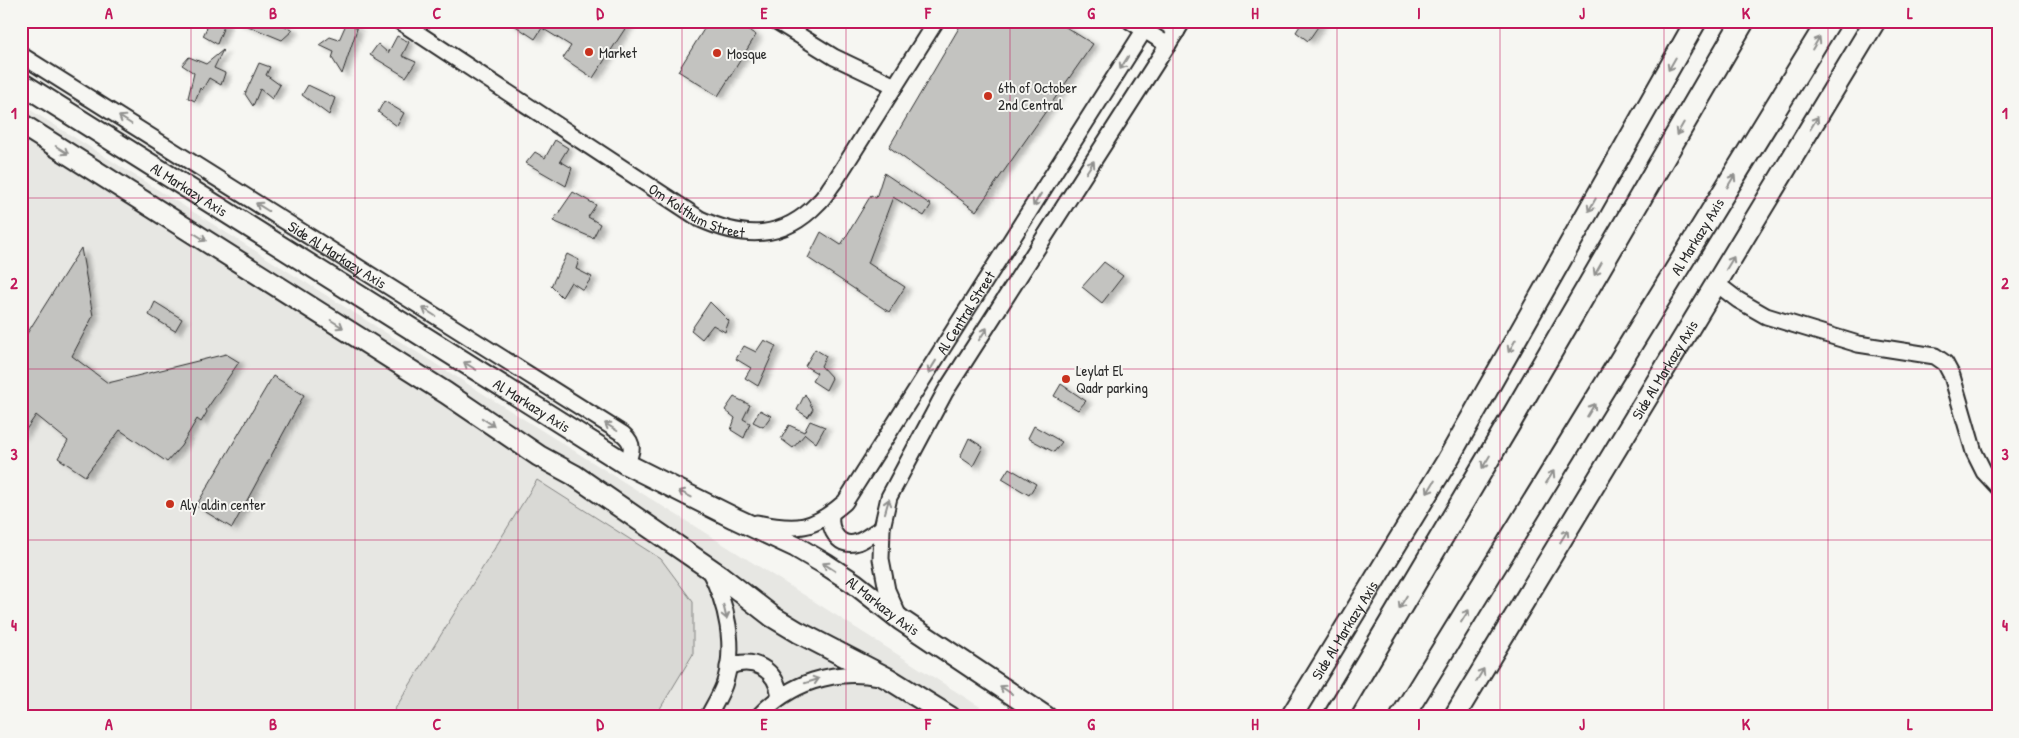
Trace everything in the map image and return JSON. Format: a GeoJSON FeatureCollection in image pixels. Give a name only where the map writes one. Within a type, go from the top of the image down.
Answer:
{"type":"FeatureCollection","features":[{"type":"Feature","properties":{"kind":"highway"},"geometry":{"type":"LineString","coordinates":[[1335,717],[1743,21]]}},
{"type":"Feature","properties":{"kind":"highway","name":"Al Markazy Axis"},"geometry":{"type":"LineString","coordinates":[[1402,717],[1829,21]]}},
{"type":"Feature","properties":{"kind":"main road","name":"Side Al Markazy Axis"},"geometry":{"type":"LineString","coordinates":[[1291,717],[1447,461],[1696,21]]}},
{"type":"Feature","properties":{"kind":"main road","name":"Side Al Markazy Axis"},"geometry":{"type":"LineString","coordinates":[[1454,717],[1875,21]]}},
{"type":"Feature","properties":{"kind":"main road","name":"Al Markazy Axis"},"geometry":{"type":"LineString","coordinates":[[23,86],[626,464],[734,518],[796,546],[854,583],[901,620],[1046,717]]}},
{"type":"Feature","properties":{"kind":"main road"},"geometry":{"type":"LineString","coordinates":[[21,124],[446,393],[539,456],[574,476],[707,567],[765,611],[798,632],[889,679],[950,717]]}},
{"type":"Feature","properties":{"kind":"street","name":"Om Kolthum Street"},"geometry":{"type":"LineString","coordinates":[[399,21],[700,219],[722,229],[748,234],[775,231],[799,220],[819,203],[936,21]]}},
{"type":"Feature","properties":{"kind":"street"},"geometry":{"type":"LineString","coordinates":[[776,21],[834,58],[895,86]]}},
{"type":"Feature","properties":{"kind":"street"},"geometry":{"type":"LineString","coordinates":[[1130,21],[1147,26],[1168,45]]}},
{"type":"Feature","properties":{"kind":"street"},"geometry":{"type":"LineString","coordinates":[[1162,21],[1180,26]]}},
{"type":"Feature","properties":{"kind":"street","name":"Al Central Street"},"geometry":{"type":"LineString","coordinates":[[734,518],[784,528],[801,527],[818,522],[831,515],[845,502],[859,483],[1147,26]]}},
{"type":"Feature","properties":{"kind":"street","name":"Al Central Street"},"geometry":{"type":"LineString","coordinates":[[901,620],[892,604],[883,574],[882,528],[890,497],[945,392],[1180,26]]}},
{"type":"Feature","properties":{"kind":"street","name":"Side Al Markazy Axis"},"geometry":{"type":"LineString","coordinates":[[21,55],[623,434],[632,444],[632,452],[626,464]]}},
{"type":"Feature","properties":{"kind":"street"},"geometry":{"type":"LineString","coordinates":[[1717,284],[1738,300],[1766,316],[1858,344],[1935,356],[1945,363],[1952,376],[1974,452],[1984,472],[1998,488]]}},
{"type":"Feature","properties":{"kind":"street"},"geometry":{"type":"LineString","coordinates":[[831,515],[833,533],[847,543],[859,542],[882,528]]}},
{"type":"Feature","properties":{"kind":"street"},"geometry":{"type":"LineString","coordinates":[[707,567],[725,609],[729,640],[728,666],[724,686],[708,717]]}},
{"type":"Feature","properties":{"kind":"street"},"geometry":{"type":"LineString","coordinates":[[728,666],[743,662],[759,665],[766,669],[776,681],[780,696]]}},
{"type":"Feature","properties":{"kind":"street"},"geometry":{"type":"LineString","coordinates":[[758,717],[780,696],[808,682],[857,674],[889,679]]}},
{"type":"Feature","properties":{"kind":"shaded area"},"geometry":{"type":"Polygon","coordinates":[[[21,104],[801,593],[996,717],[21,717],[21,104]]]}},
{"type":"Feature","properties":{"kind":"shaded area"},"geometry":{"type":"Polygon","coordinates":[[[537,480],[661,559],[693,602],[693,654],[655,717],[390,717],[537,480]]]}},
{"type":"Feature","properties":{"kind":"building"},"geometry":{"type":"Polygon","coordinates":[[[210,21],[226,21],[217,44],[203,36],[210,21]]]}},
{"type":"Feature","properties":{"kind":"building"},"geometry":{"type":"Polygon","coordinates":[[[236,21],[275,21],[293,30],[282,40],[236,21]]]}},
{"type":"Feature","properties":{"kind":"building","name":"Market"},"geometry":{"type":"Polygon","coordinates":[[[508,21],[630,21],[593,78],[563,58],[571,46],[542,28],[535,39],[508,21]]]}},
{"type":"Feature","properties":{"kind":"building","name":"Mosque"},"geometry":{"type":"Polygon","coordinates":[[[709,21],[735,21],[756,35],[718,96],[678,71],[709,21]]]}},
{"type":"Feature","properties":{"kind":"building","name":"6th of October 2nd Central"},"geometry":{"type":"Polygon","coordinates":[[[963,21],[1056,21],[1093,44],[976,211],[889,147],[963,21]]]}},
{"type":"Feature","properties":{"kind":"building"},"geometry":{"type":"Polygon","coordinates":[[[1303,21],[1322,21],[1308,41],[1296,32],[1303,21]]]}},
{"type":"Feature","properties":{"kind":"building"},"geometry":{"type":"Polygon","coordinates":[[[347,22],[357,29],[342,74],[332,58],[334,52],[319,45],[330,37],[339,40],[347,22]]]}},
{"type":"Feature","properties":{"kind":"building"},"geometry":{"type":"Polygon","coordinates":[[[397,36],[409,42],[402,56],[416,62],[406,77],[370,55],[378,44],[388,53],[397,36]]]}},
{"type":"Feature","properties":{"kind":"building"},"geometry":{"type":"Polygon","coordinates":[[[223,50],[214,68],[225,73],[221,85],[209,78],[202,90],[200,88],[195,101],[188,98],[194,73],[182,65],[189,57],[206,64],[223,50]]]}},
{"type":"Feature","properties":{"kind":"building"},"geometry":{"type":"Polygon","coordinates":[[[259,63],[270,67],[266,75],[280,85],[272,99],[260,89],[253,106],[245,94],[259,63]]]}},
{"type":"Feature","properties":{"kind":"building"},"geometry":{"type":"Polygon","coordinates":[[[308,85],[335,98],[329,115],[302,95],[308,85]]]}},
{"type":"Feature","properties":{"kind":"building"},"geometry":{"type":"Polygon","coordinates":[[[384,101],[404,113],[397,126],[378,112],[384,101]]]}},
{"type":"Feature","properties":{"kind":"building"},"geometry":{"type":"Polygon","coordinates":[[[555,140],[568,148],[560,161],[572,168],[566,186],[526,163],[535,152],[545,158],[555,140]]]}},
{"type":"Feature","properties":{"kind":"building"},"geometry":{"type":"Polygon","coordinates":[[[884,173],[931,205],[924,216],[893,197],[868,263],[905,287],[889,312],[808,258],[821,232],[841,245],[871,195],[876,198],[884,173]]]}},
{"type":"Feature","properties":{"kind":"building"},"geometry":{"type":"Polygon","coordinates":[[[573,192],[596,205],[588,217],[600,224],[593,238],[553,221],[573,192]]]}},
{"type":"Feature","properties":{"kind":"building"},"geometry":{"type":"Polygon","coordinates":[[[81,248],[93,316],[72,356],[108,383],[226,354],[239,362],[206,410],[207,412],[201,422],[197,419],[181,446],[167,462],[120,430],[85,476],[58,458],[68,441],[36,415],[21,437],[21,343],[81,248]]]}},
{"type":"Feature","properties":{"kind":"building"},"geometry":{"type":"Polygon","coordinates":[[[567,254],[579,260],[576,269],[592,277],[583,290],[571,282],[562,297],[551,286],[567,254]]]}},
{"type":"Feature","properties":{"kind":"building"},"geometry":{"type":"Polygon","coordinates":[[[1104,262],[1123,276],[1102,303],[1082,287],[1104,262]]]}},
{"type":"Feature","properties":{"kind":"building"},"geometry":{"type":"Polygon","coordinates":[[[155,302],[182,319],[175,331],[149,315],[155,302]]]}},
{"type":"Feature","properties":{"kind":"building"},"geometry":{"type":"Polygon","coordinates":[[[710,302],[729,321],[725,332],[713,325],[702,339],[691,330],[710,302]]]}},
{"type":"Feature","properties":{"kind":"building"},"geometry":{"type":"Polygon","coordinates":[[[764,340],[776,346],[758,386],[745,378],[751,368],[736,359],[744,346],[756,352],[764,340]]]}},
{"type":"Feature","properties":{"kind":"building"},"geometry":{"type":"Polygon","coordinates":[[[815,349],[826,356],[821,366],[832,378],[826,390],[812,381],[817,373],[805,366],[815,349]]]}},
{"type":"Feature","properties":{"kind":"building"},"geometry":{"type":"Polygon","coordinates":[[[273,376],[304,395],[232,528],[196,506],[273,376]]]}},
{"type":"Feature","properties":{"kind":"building"},"geometry":{"type":"Polygon","coordinates":[[[1061,384],[1086,401],[1078,410],[1054,396],[1061,384]]]}},
{"type":"Feature","properties":{"kind":"building"},"geometry":{"type":"Polygon","coordinates":[[[805,394],[813,409],[808,417],[797,410],[805,394]]]}},
{"type":"Feature","properties":{"kind":"building"},"geometry":{"type":"Polygon","coordinates":[[[734,397],[750,405],[743,419],[750,423],[744,438],[731,430],[735,418],[725,410],[734,397]]]}},
{"type":"Feature","properties":{"kind":"building"},"geometry":{"type":"Polygon","coordinates":[[[760,410],[771,416],[763,427],[753,422],[760,410]]]}},
{"type":"Feature","properties":{"kind":"building"},"geometry":{"type":"Polygon","coordinates":[[[810,421],[825,427],[816,443],[805,434],[793,448],[781,439],[789,425],[804,432],[810,421]]]}},
{"type":"Feature","properties":{"kind":"building"},"geometry":{"type":"Polygon","coordinates":[[[1034,426],[1062,442],[1054,452],[1028,438],[1034,426]]]}},
{"type":"Feature","properties":{"kind":"building"},"geometry":{"type":"Polygon","coordinates":[[[969,438],[983,447],[973,466],[960,457],[969,438]]]}},
{"type":"Feature","properties":{"kind":"building"},"geometry":{"type":"Polygon","coordinates":[[[1009,468],[1036,484],[1029,495],[1002,479],[1009,468]]]}},
{"type":"Feature","properties":{"kind":"place","name":"Market"},"geometry":{"type":"Point","coordinates":[589,52]}},
{"type":"Feature","properties":{"kind":"place","name":"Mosque"},"geometry":{"type":"Point","coordinates":[717,53]}},
{"type":"Feature","properties":{"kind":"place","name":"6th of October 2nd Central"},"geometry":{"type":"Point","coordinates":[988,96]}},
{"type":"Feature","properties":{"kind":"place","name":"Leylat El Qadr parking"},"geometry":{"type":"Point","coordinates":[1066,379]}},
{"type":"Feature","properties":{"kind":"place","name":"Aly aldin center"},"geometry":{"type":"Point","coordinates":[170,504]}}]}
